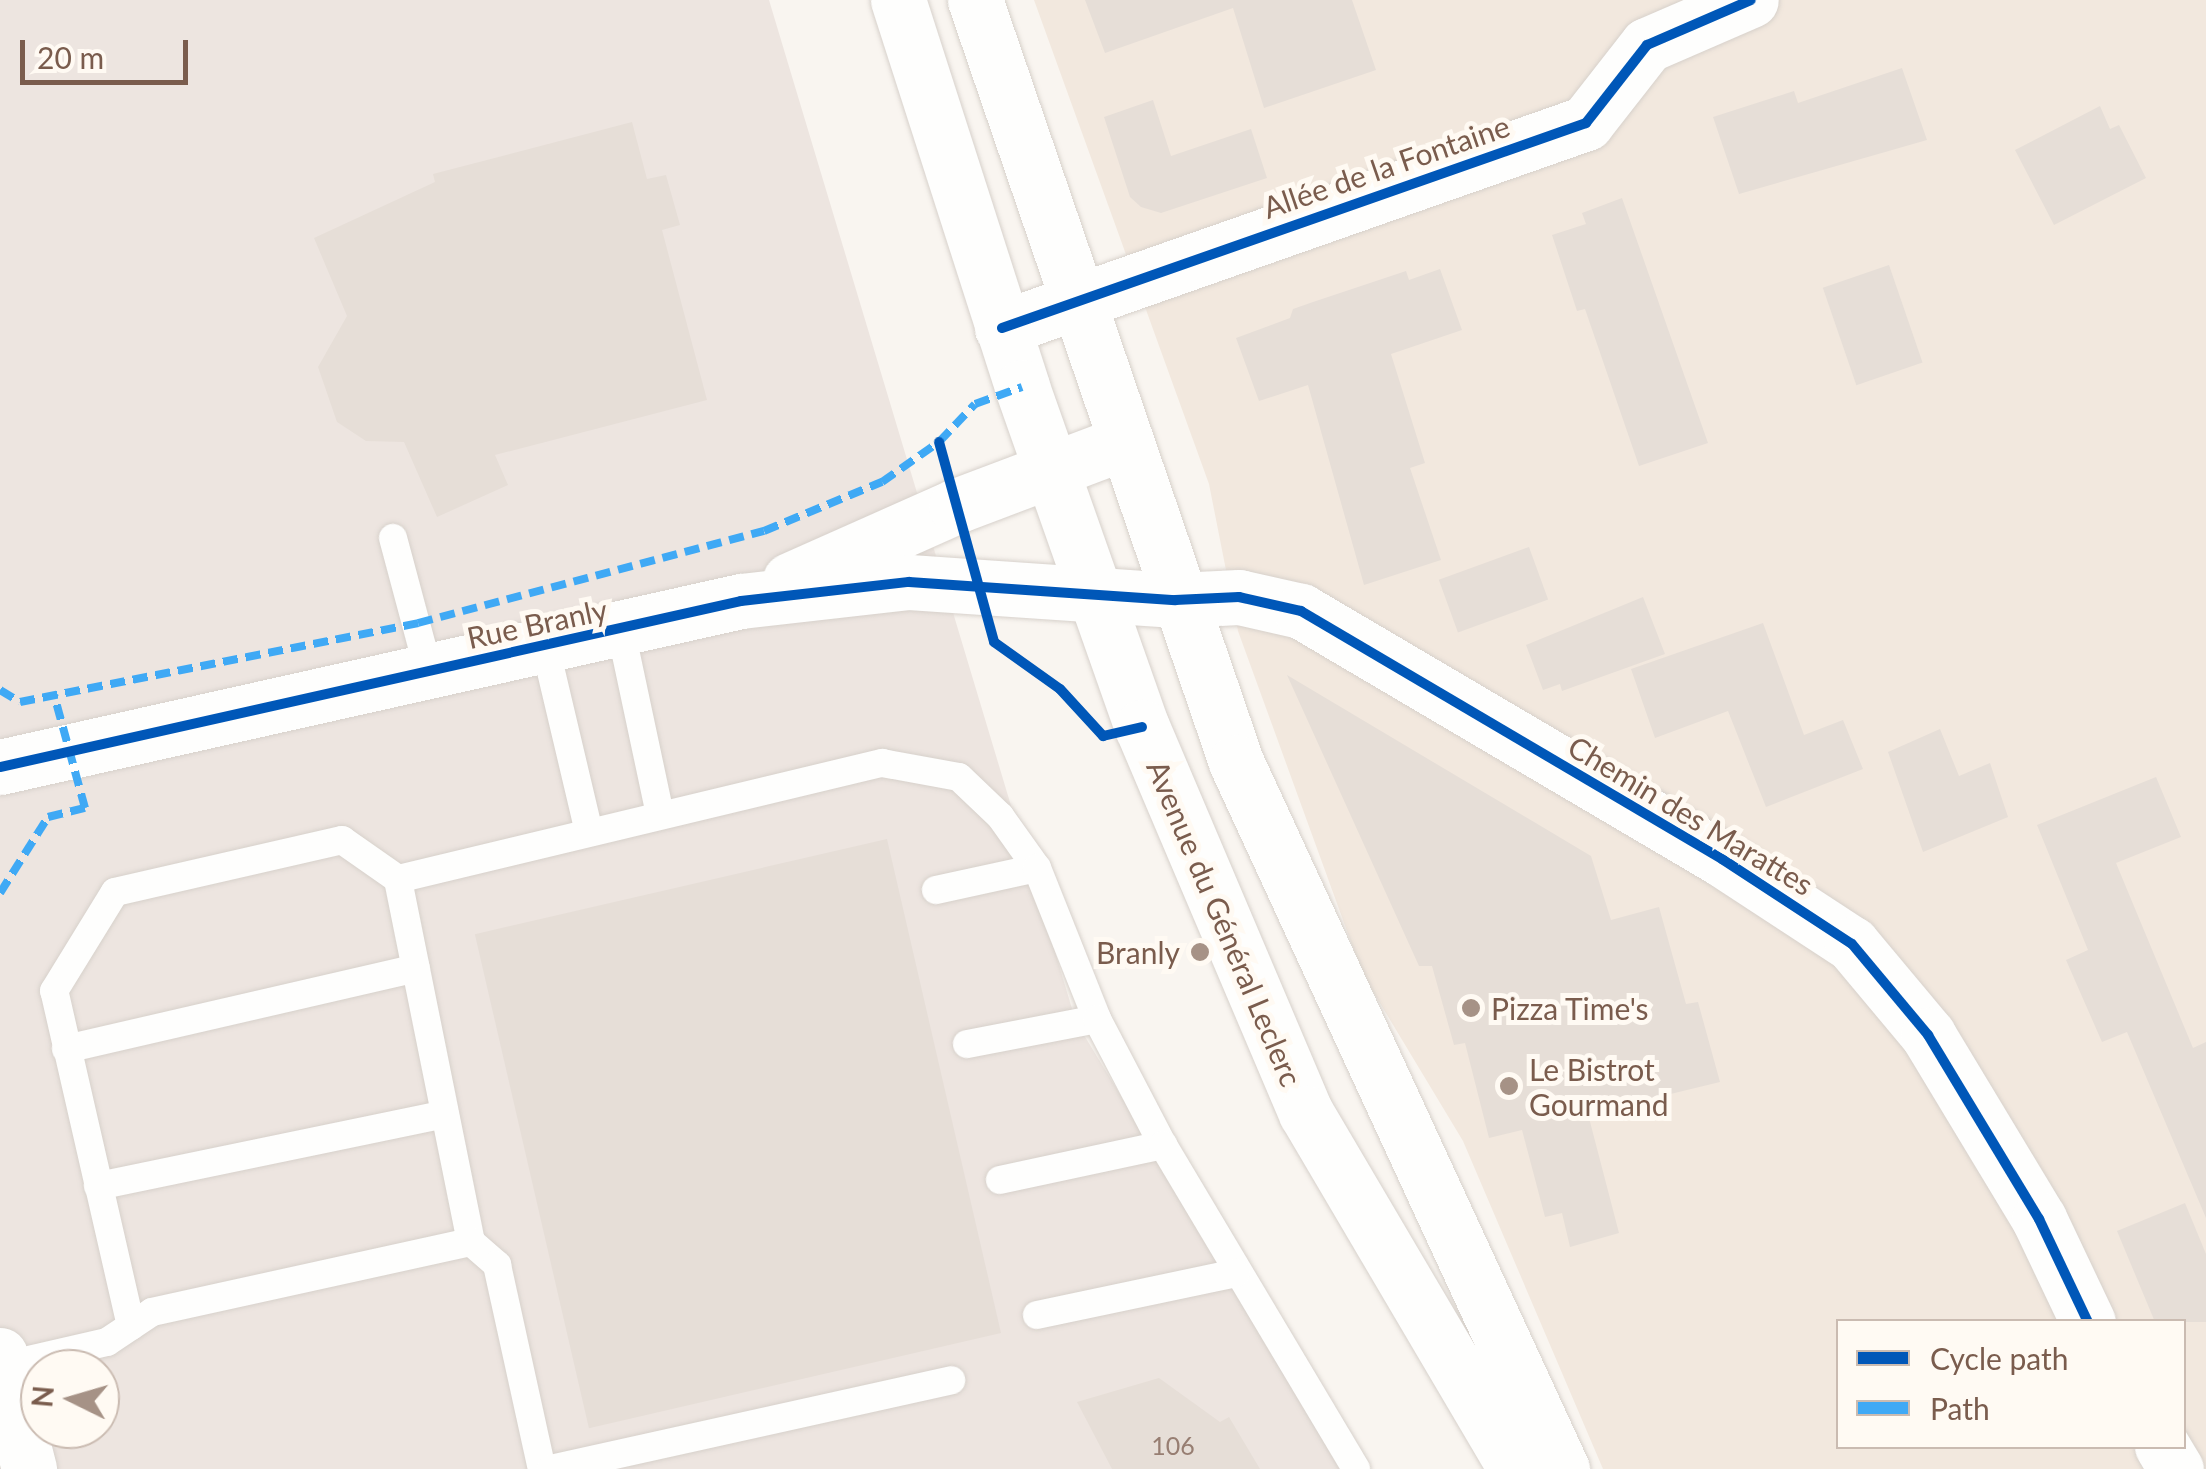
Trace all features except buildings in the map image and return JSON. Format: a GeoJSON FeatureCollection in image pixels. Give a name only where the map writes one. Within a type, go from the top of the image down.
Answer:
{"type":"FeatureCollection","features":[{"type":"Feature","properties":{"kind":"street","name":"Avenue du Général Leclerc"},"geometry":{"type":"LineString","coordinates":[[898,0],[1002,328],[1091,590],[1306,1114],[1516,1469]]}},
{"type":"Feature","properties":{"kind":"street"},"geometry":{"type":"LineString","coordinates":[[975,0],[1082,301],[1123,443],[1175,600],[1236,762],[1510,1368],[1562,1469]]}},
{"type":"Feature","properties":{"kind":"street","name":"Allée de la Fontaine"},"geometry":{"type":"LineString","coordinates":[[1002,328],[1586,122],[1646,45],[1751,0]]}},
{"type":"Feature","properties":{"kind":"street","name":"Rue Branly"},"geometry":{"type":"LineString","coordinates":[[741,601],[956,506],[1123,443]]}},
{"type":"Feature","properties":{"kind":"street","name":"Rue Branly"},"geometry":{"type":"LineString","coordinates":[[0,767],[741,601],[909,582],[1091,590]]}},
{"type":"Feature","properties":{"kind":"street","name":"Chemin des Marattes"},"geometry":{"type":"LineString","coordinates":[[1091,590],[1175,600],[1239,597],[1301,610],[1722,859],[1852,944],[1928,1036],[2038,1220],[2087,1319]]}},
{"type":"Feature","properties":{"kind":"street"},"geometry":{"type":"LineString","coordinates":[[2,1360],[29,1469]]}},
{"type":"Feature","properties":{"kind":"lane"},"geometry":{"type":"LineString","coordinates":[[393,538],[429,672]]}},
{"type":"Feature","properties":{"kind":"lane"},"geometry":{"type":"LineString","coordinates":[[621,630],[660,814]]}},
{"type":"Feature","properties":{"kind":"lane"},"geometry":{"type":"LineString","coordinates":[[545,646],[589,832]]}},
{"type":"Feature","properties":{"kind":"lane"},"geometry":{"type":"LineString","coordinates":[[398,880],[882,763],[959,777],[1000,816],[1037,868],[1098,1020],[1163,1145],[1356,1469]]}},
{"type":"Feature","properties":{"kind":"lane"},"geometry":{"type":"LineString","coordinates":[[131,1326],[54,991],[116,892],[342,840],[398,880],[471,1242],[497,1265],[542,1469]]}},
{"type":"Feature","properties":{"kind":"lane"},"geometry":{"type":"LineString","coordinates":[[936,890],[1037,868]]}},
{"type":"Feature","properties":{"kind":"lane"},"geometry":{"type":"LineString","coordinates":[[66,1049],[416,968]]}},
{"type":"Feature","properties":{"kind":"lane"},"geometry":{"type":"LineString","coordinates":[[967,1044],[1098,1020]]}},
{"type":"Feature","properties":{"kind":"lane"},"geometry":{"type":"LineString","coordinates":[[98,1186],[445,1114]]}},
{"type":"Feature","properties":{"kind":"lane"},"geometry":{"type":"LineString","coordinates":[[1000,1180],[1163,1145]]}},
{"type":"Feature","properties":{"kind":"lane"},"geometry":{"type":"LineString","coordinates":[[2,1360],[107,1342],[152,1312],[471,1242]]}},
{"type":"Feature","properties":{"kind":"lane"},"geometry":{"type":"LineString","coordinates":[[1037,1315],[1236,1273]]}},
{"type":"Feature","properties":{"kind":"lane"},"geometry":{"type":"LineString","coordinates":[[551,1469],[951,1380]]}},
{"type":"Feature","properties":{"kind":"shaded area"},"geometry":{"type":"Polygon","coordinates":[[[0,0],[769,0],[1076,1022],[1348,1469],[0,1469],[0,0]]]}},
{"type":"Feature","properties":{"kind":"shaded area"},"geometry":{"type":"Polygon","coordinates":[[[1034,0],[2206,0],[2206,1469],[1603,1469],[1463,1141],[1363,975],[1238,631],[1209,484],[1034,0]]]}},
{"type":"Feature","properties":{"kind":"marked path"},"geometry":{"type":"LineString","coordinates":[[0,690],[20,702],[418,623],[764,531],[882,482],[939,442],[975,404],[1022,387]]}},
{"type":"Feature","properties":{"kind":"marked path"},"geometry":{"type":"LineString","coordinates":[[0,893],[48,817],[85,808],[54,695]]}},
{"type":"Feature","properties":{"kind":"cycle path"},"geometry":{"type":"LineString","coordinates":[[1002,328],[1586,123],[1647,45],[1751,0]]}},
{"type":"Feature","properties":{"kind":"cycle path"},"geometry":{"type":"LineString","coordinates":[[939,442],[994,642],[1060,689],[1103,736],[1142,727]]}},
{"type":"Feature","properties":{"kind":"cycle path"},"geometry":{"type":"LineString","coordinates":[[0,767],[741,601],[909,582],[1175,600],[1239,597],[1301,611],[1722,859],[1852,944],[1928,1035],[2039,1219],[2087,1319]]}},
{"type":"Feature","properties":{"kind":"place","name":"Branly"},"geometry":{"type":"Point","coordinates":[1200,952]}},
{"type":"Feature","properties":{"kind":"place","name":"Pizza Time's"},"geometry":{"type":"Point","coordinates":[1471,1008]}},
{"type":"Feature","properties":{"kind":"place","name":"Le Bistrot Gourmand"},"geometry":{"type":"Point","coordinates":[1509,1086]}}]}
